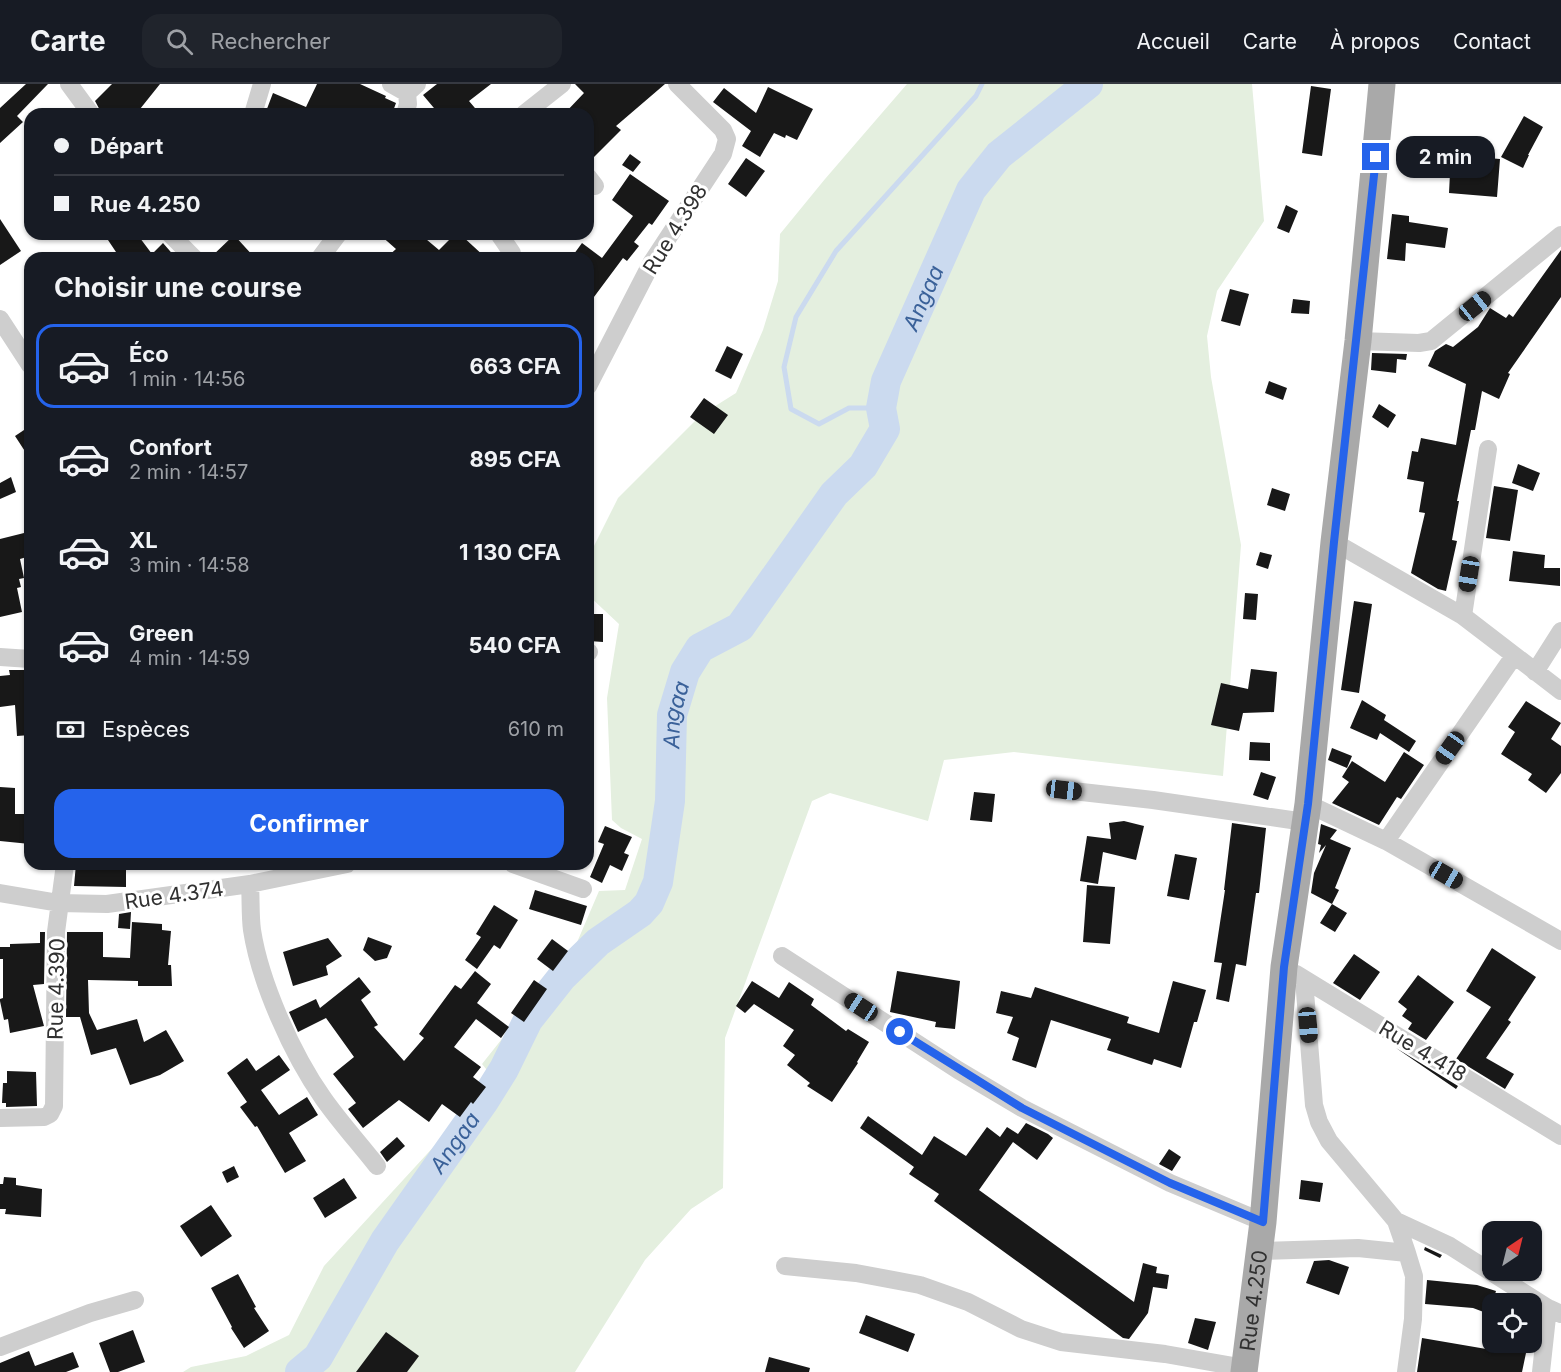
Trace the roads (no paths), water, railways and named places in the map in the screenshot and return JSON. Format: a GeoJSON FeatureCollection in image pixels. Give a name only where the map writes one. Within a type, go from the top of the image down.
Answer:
{"type":"FeatureCollection","features":[{"type":"Feature","properties":{"kind":"main road","name":"Rue 4.250"},"geometry":{"type":"LineString","coordinates":[[1244,1370],[1294,973],[1307,813],[1334,542],[1358,341],[1382,84]]}},
{"type":"Feature","properties":{"kind":"street"},"geometry":{"type":"LineString","coordinates":[[69,84],[87,108]]}},
{"type":"Feature","properties":{"kind":"street"},"geometry":{"type":"LineString","coordinates":[[255,108],[262,84]]}},
{"type":"Feature","properties":{"kind":"street"},"geometry":{"type":"LineString","coordinates":[[391,84],[412,89],[407,108]]}},
{"type":"Feature","properties":{"kind":"street"},"geometry":{"type":"LineString","coordinates":[[535,108],[562,84]]}},
{"type":"Feature","properties":{"kind":"street","name":"Rue 4.398"},"geometry":{"type":"LineString","coordinates":[[594,374],[652,262],[723,154],[727,139],[723,130],[676,84]]}},
{"type":"Feature","properties":{"kind":"street"},"geometry":{"type":"LineString","coordinates":[[1358,341],[1419,343],[1431,341],[1561,236]]}},
{"type":"Feature","properties":{"kind":"street"},"geometry":{"type":"LineString","coordinates":[[176,240],[188,252]]}},
{"type":"Feature","properties":{"kind":"street"},"geometry":{"type":"LineString","coordinates":[[0,320],[24,356]]}},
{"type":"Feature","properties":{"kind":"street"},"geometry":{"type":"LineString","coordinates":[[1463,616],[1488,449]]}},
{"type":"Feature","properties":{"kind":"street"},"geometry":{"type":"LineString","coordinates":[[1334,542],[1463,616],[1561,692]]}},
{"type":"Feature","properties":{"kind":"street"},"geometry":{"type":"LineString","coordinates":[[1535,672],[1561,631]]}},
{"type":"Feature","properties":{"kind":"street"},"geometry":{"type":"LineString","coordinates":[[1386,841],[1514,656]]}},
{"type":"Feature","properties":{"kind":"street"},"geometry":{"type":"LineString","coordinates":[[0,657],[24,659]]}},
{"type":"Feature","properties":{"kind":"street"},"geometry":{"type":"LineString","coordinates":[[1064,790],[1307,813],[1386,841],[1561,941]]}},
{"type":"Feature","properties":{"kind":"street","name":"Rue 4.390"},"geometry":{"type":"LineString","coordinates":[[0,1118],[44,1117],[50,1114],[54,1106],[56,932],[64,870]]}},
{"type":"Feature","properties":{"kind":"street","name":"Rue 4.374"},"geometry":{"type":"LineString","coordinates":[[0,893],[59,903],[107,904],[250,884],[318,870]]}},
{"type":"Feature","properties":{"kind":"street"},"geometry":{"type":"LineString","coordinates":[[530,870],[583,889]]}},
{"type":"Feature","properties":{"kind":"street"},"geometry":{"type":"LineString","coordinates":[[250,884],[252,927],[260,964],[286,1034],[323,1098],[377,1166]]}},
{"type":"Feature","properties":{"kind":"street"},"geometry":{"type":"LineString","coordinates":[[782,956],[958,1070],[1022,1108],[1170,1183],[1263,1222]]}},
{"type":"Feature","properties":{"kind":"street"},"geometry":{"type":"LineString","coordinates":[[1294,973],[1318,1122],[1329,1141],[1396,1221],[1414,1276],[1413,1319],[1406,1372]]}},
{"type":"Feature","properties":{"kind":"street","name":"Rue 4.418"},"geometry":{"type":"LineString","coordinates":[[1294,973],[1561,1136]]}},
{"type":"Feature","properties":{"kind":"street"},"geometry":{"type":"LineString","coordinates":[[1396,1221],[1450,1246],[1555,1311],[1541,1372]]}},
{"type":"Feature","properties":{"kind":"street"},"geometry":{"type":"LineString","coordinates":[[1259,1251],[1358,1248],[1407,1253]]}},
{"type":"Feature","properties":{"kind":"street"},"geometry":{"type":"LineString","coordinates":[[785,1266],[856,1274],[920,1285],[968,1302],[1021,1329],[1061,1342],[1165,1354],[1244,1370]]}},
{"type":"Feature","properties":{"kind":"street"},"geometry":{"type":"LineString","coordinates":[[0,1347],[90,1313],[135,1300]]}},
{"type":"Feature","properties":{"kind":"waterway"},"geometry":{"type":"LineString","coordinates":[[881,408],[849,408],[819,424],[791,409],[784,367],[796,317],[836,251],[976,96],[982,84]]}},
{"type":"Feature","properties":{"kind":"waterway","name":"Angaa"},"geometry":{"type":"LineString","coordinates":[[300,1372],[318,1357],[385,1241],[484,1101],[504,1069],[528,1020],[562,977],[598,942],[640,913],[649,903],[658,882],[670,801],[672,715],[685,672],[700,648],[740,627],[834,494],[863,466],[885,429],[881,408],[886,381],[971,190],[999,155],[1088,84]]}}]}
